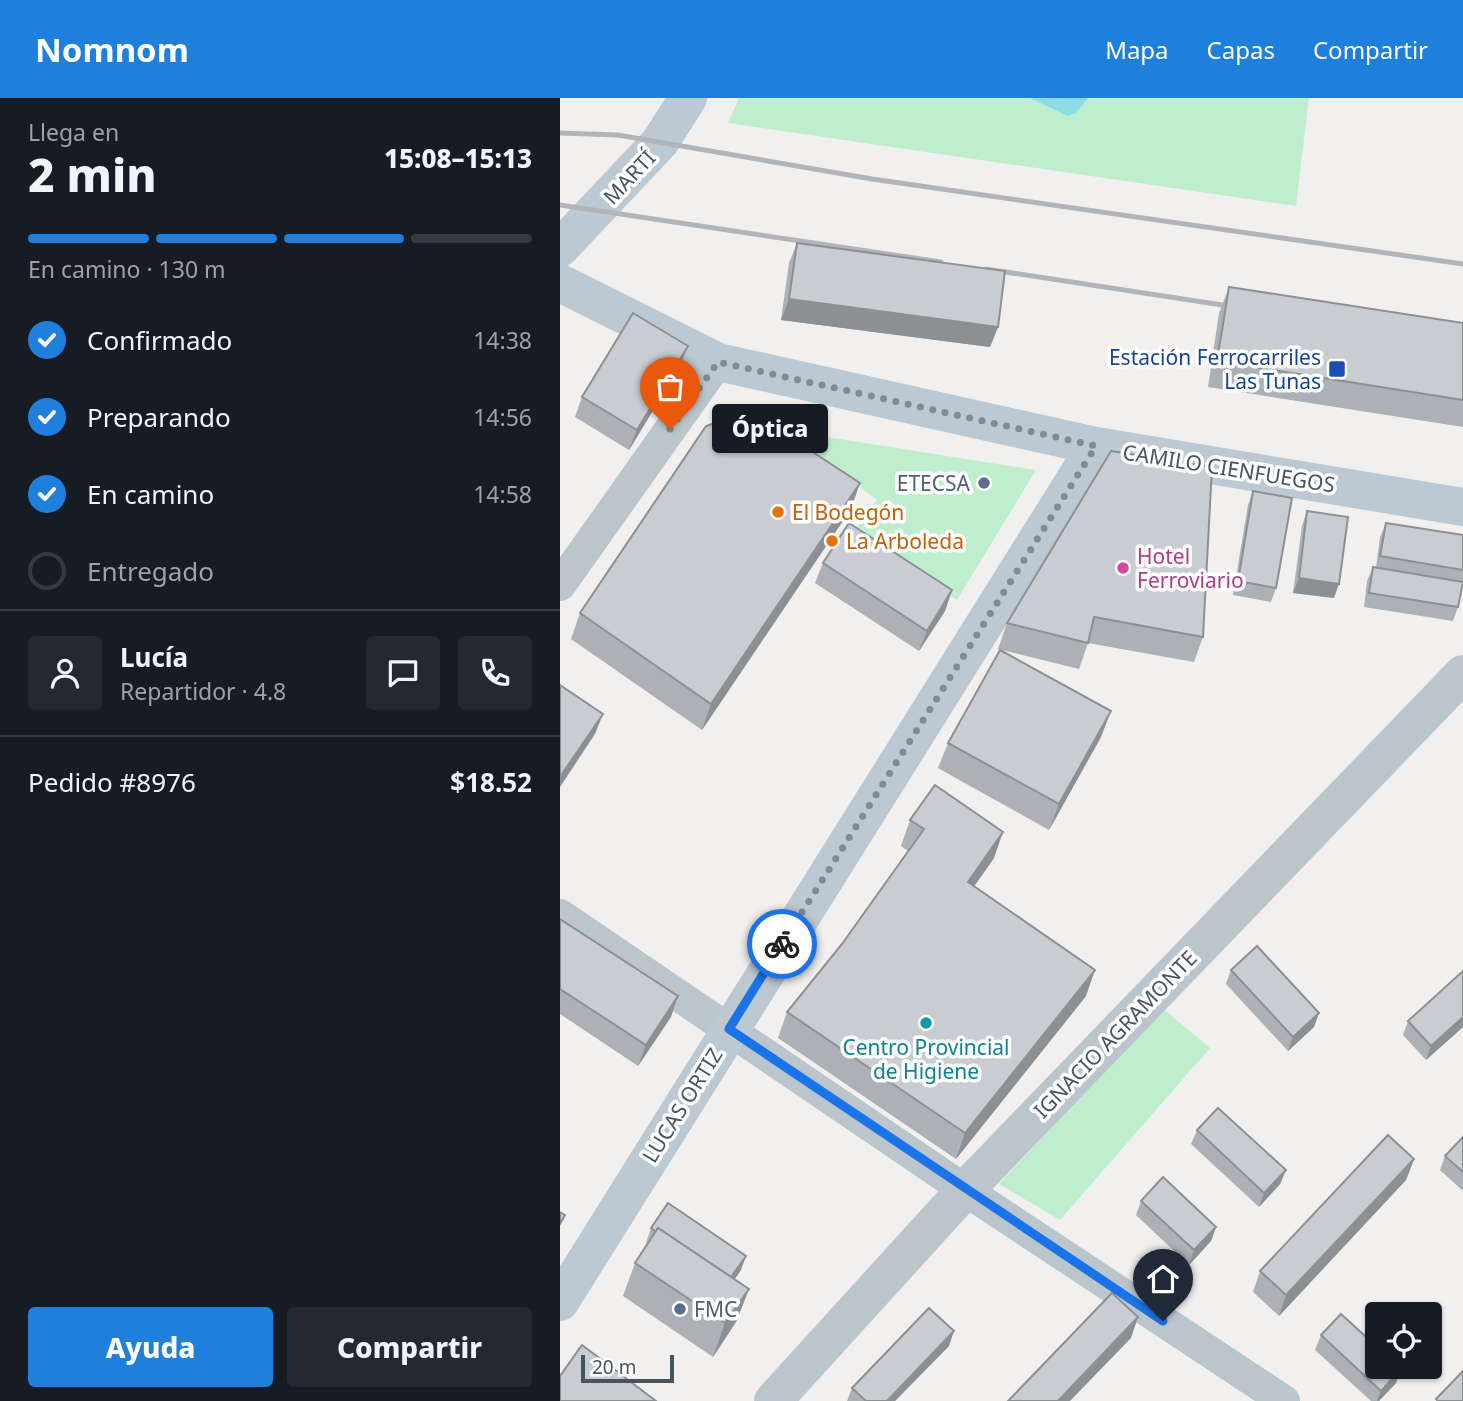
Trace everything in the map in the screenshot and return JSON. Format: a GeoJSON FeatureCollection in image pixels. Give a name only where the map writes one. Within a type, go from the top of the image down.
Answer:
{"type":"FeatureCollection","features":[{"type":"Feature","properties":{"kind":"main road","name":"MARTÍ"},"geometry":{"type":"LineString","coordinates":[[560,248],[660,142],[688,98]]}},
{"type":"Feature","properties":{"kind":"main road","name":"CAMILO CIENFUEGOS"},"geometry":{"type":"LineString","coordinates":[[560,283],[718,362],[1096,446],[1463,507]]}},
{"type":"Feature","properties":{"kind":"main road","name":"LUCAS ORTIZ"},"geometry":{"type":"LineString","coordinates":[[560,1302],[1096,446]]}},
{"type":"Feature","properties":{"kind":"street"},"geometry":{"type":"LineString","coordinates":[[560,585],[718,362]]}},
{"type":"Feature","properties":{"kind":"street","name":"IGNACIO AGRAMONTE"},"geometry":{"type":"LineString","coordinates":[[773,1401],[965,1190],[1463,674]]}},
{"type":"Feature","properties":{"kind":"street"},"geometry":{"type":"LineString","coordinates":[[560,915],[965,1190],[1284,1401]]}},
{"type":"Feature","properties":{"kind":"green space"},"geometry":{"type":"Polygon","coordinates":[[[739,98],[1309,98],[1296,206],[728,123],[739,98]]]}},
{"type":"Feature","properties":{"kind":"green space"},"geometry":{"type":"Polygon","coordinates":[[[802,433],[1036,470],[957,600],[853,533],[877,500],[814,452],[802,433]]]}},
{"type":"Feature","properties":{"kind":"green space"},"geometry":{"type":"Polygon","coordinates":[[[1162,1008],[1210,1048],[1060,1220],[999,1184],[1162,1008]]]}},
{"type":"Feature","properties":{"kind":"water"},"geometry":{"type":"Polygon","coordinates":[[[1030,98],[1088,98],[1076,113],[1068,116],[1030,98]]]}},
{"type":"Feature","properties":{"kind":"building"},"geometry":{"type":"Polygon","coordinates":[[[797,243],[1005,271],[998,327],[789,299],[797,243]]]}},
{"type":"Feature","properties":{"kind":"building","name":"Estación Ferrocarriles Las Tunas"},"geometry":{"type":"Polygon","coordinates":[[[1229,287],[1463,323],[1463,400],[1217,361],[1229,287]]]}},
{"type":"Feature","properties":{"kind":"building"},"geometry":{"type":"Polygon","coordinates":[[[633,313],[688,346],[637,430],[582,397],[633,313]]]}},
{"type":"Feature","properties":{"kind":"building"},"geometry":{"type":"Polygon","coordinates":[[[750,411],[860,483],[711,704],[580,613],[706,426],[750,411]]]}},
{"type":"Feature","properties":{"kind":"building","name":"Hotel Ferroviario"},"geometry":{"type":"Polygon","coordinates":[[[1111,451],[1212,467],[1203,637],[1094,617],[1088,643],[1007,623],[1111,451]]]}},
{"type":"Feature","properties":{"kind":"building"},"geometry":{"type":"Polygon","coordinates":[[[1253,491],[1292,498],[1276,588],[1238,581],[1253,491]]]}},
{"type":"Feature","properties":{"kind":"building"},"geometry":{"type":"Polygon","coordinates":[[[1307,511],[1348,517],[1339,584],[1299,578],[1307,511]]]}},
{"type":"Feature","properties":{"kind":"building"},"geometry":{"type":"Polygon","coordinates":[[[849,523],[952,590],[927,631],[823,563],[849,523]]]}},
{"type":"Feature","properties":{"kind":"building"},"geometry":{"type":"Polygon","coordinates":[[[1386,523],[1463,535],[1463,570],[1380,556],[1386,523]]]}},
{"type":"Feature","properties":{"kind":"building"},"geometry":{"type":"Polygon","coordinates":[[[1373,567],[1463,582],[1458,607],[1369,593],[1373,567]]]}},
{"type":"Feature","properties":{"kind":"building"},"geometry":{"type":"Polygon","coordinates":[[[1000,650],[1111,711],[1059,804],[948,743],[1000,650]]]}},
{"type":"Feature","properties":{"kind":"building"},"geometry":{"type":"Polygon","coordinates":[[[560,685],[603,714],[560,777],[560,685]]]}},
{"type":"Feature","properties":{"kind":"building"},"geometry":{"type":"Polygon","coordinates":[[[935,785],[1003,832],[968,882],[1095,970],[965,1133],[787,1012],[842,944],[924,829],[910,820],[935,785]]]}},
{"type":"Feature","properties":{"kind":"building"},"geometry":{"type":"Polygon","coordinates":[[[560,919],[678,996],[646,1045],[560,989],[560,919]]]}},
{"type":"Feature","properties":{"kind":"building"},"geometry":{"type":"Polygon","coordinates":[[[1257,946],[1319,1013],[1293,1037],[1231,970],[1257,946]]]}},
{"type":"Feature","properties":{"kind":"building"},"geometry":{"type":"Polygon","coordinates":[[[1463,971],[1463,1017],[1431,1046],[1408,1021],[1463,971]]]}},
{"type":"Feature","properties":{"kind":"building"},"geometry":{"type":"Polygon","coordinates":[[[1218,1108],[1286,1170],[1264,1193],[1197,1130],[1218,1108]]]}},
{"type":"Feature","properties":{"kind":"building"},"geometry":{"type":"Polygon","coordinates":[[[1388,1135],[1414,1159],[1286,1295],[1260,1271],[1388,1135]]]}},
{"type":"Feature","properties":{"kind":"building"},"geometry":{"type":"Polygon","coordinates":[[[1463,1137],[1463,1172],[1445,1156],[1463,1137]]]}},
{"type":"Feature","properties":{"kind":"building"},"geometry":{"type":"Polygon","coordinates":[[[1163,1177],[1216,1227],[1194,1250],[1141,1201],[1163,1177]]]}},
{"type":"Feature","properties":{"kind":"building"},"geometry":{"type":"Polygon","coordinates":[[[668,1203],[746,1256],[731,1277],[658,1228],[656,1232],[651,1228],[668,1203]]]}},
{"type":"Feature","properties":{"kind":"building"},"geometry":{"type":"Polygon","coordinates":[[[658,1228],[749,1289],[725,1323],[635,1263],[658,1228]]]}},
{"type":"Feature","properties":{"kind":"building"},"geometry":{"type":"Polygon","coordinates":[[[1112,1293],[1138,1317],[1058,1401],[1008,1401],[1112,1293]]]}},
{"type":"Feature","properties":{"kind":"building"},"geometry":{"type":"Polygon","coordinates":[[[929,1308],[954,1331],[887,1401],[866,1401],[852,1388],[929,1308]]]}},
{"type":"Feature","properties":{"kind":"building"},"geometry":{"type":"Polygon","coordinates":[[[1341,1314],[1365,1336],[1365,1376],[1321,1335],[1341,1314]]]}},
{"type":"Feature","properties":{"kind":"building"},"geometry":{"type":"Polygon","coordinates":[[[582,1345],[656,1401],[560,1401],[560,1376],[582,1345]]]}},
{"type":"Feature","properties":{"kind":"building"},"geometry":{"type":"Polygon","coordinates":[[[1463,1371],[1463,1401],[1438,1401],[1436,1399],[1463,1371]]]}},
{"type":"Feature","properties":{"kind":"building"},"geometry":{"type":"Polygon","coordinates":[[[1368,1379],[1392,1379],[1381,1391],[1368,1379]]]}},
{"type":"Feature","properties":{"kind":"railway"},"geometry":{"type":"LineString","coordinates":[[560,133],[618,135],[872,179],[1463,264]]}},
{"type":"Feature","properties":{"kind":"railway"},"geometry":{"type":"LineString","coordinates":[[560,205],[941,262]]}},
{"type":"Feature","properties":{"kind":"railway"},"geometry":{"type":"LineString","coordinates":[[986,269],[1242,308]]}},
{"type":"Feature","properties":{"kind":"way so far"},"geometry":{"type":"LineString","coordinates":[[670,429],[718,362],[1096,446],[782,944]]}},
{"type":"Feature","properties":{"kind":"place","name":"Estación Ferrocarriles Las Tunas"},"geometry":{"type":"Point","coordinates":[1337,369]}},
{"type":"Feature","properties":{"kind":"place","name":"Óptica"},"geometry":{"type":"Point","coordinates":[670,429]}},
{"type":"Feature","properties":{"kind":"place","name":"ETECSA"},"geometry":{"type":"Point","coordinates":[984,483]}},
{"type":"Feature","properties":{"kind":"place","name":"El Bodegón"},"geometry":{"type":"Point","coordinates":[778,512]}},
{"type":"Feature","properties":{"kind":"place","name":"La Arboleda"},"geometry":{"type":"Point","coordinates":[832,541]}},
{"type":"Feature","properties":{"kind":"place","name":"Hotel Ferroviario"},"geometry":{"type":"Point","coordinates":[1123,568]}},
{"type":"Feature","properties":{"kind":"place","name":"Centro Provincial de Higiene"},"geometry":{"type":"Point","coordinates":[926,1023]}},
{"type":"Feature","properties":{"kind":"place","name":"FMC"},"geometry":{"type":"Point","coordinates":[680,1309]}},
{"type":"Feature","properties":{"kind":"route"},"geometry":{"type":"LineString","coordinates":[[782,944],[729,1029],[1163,1321]]}}]}
